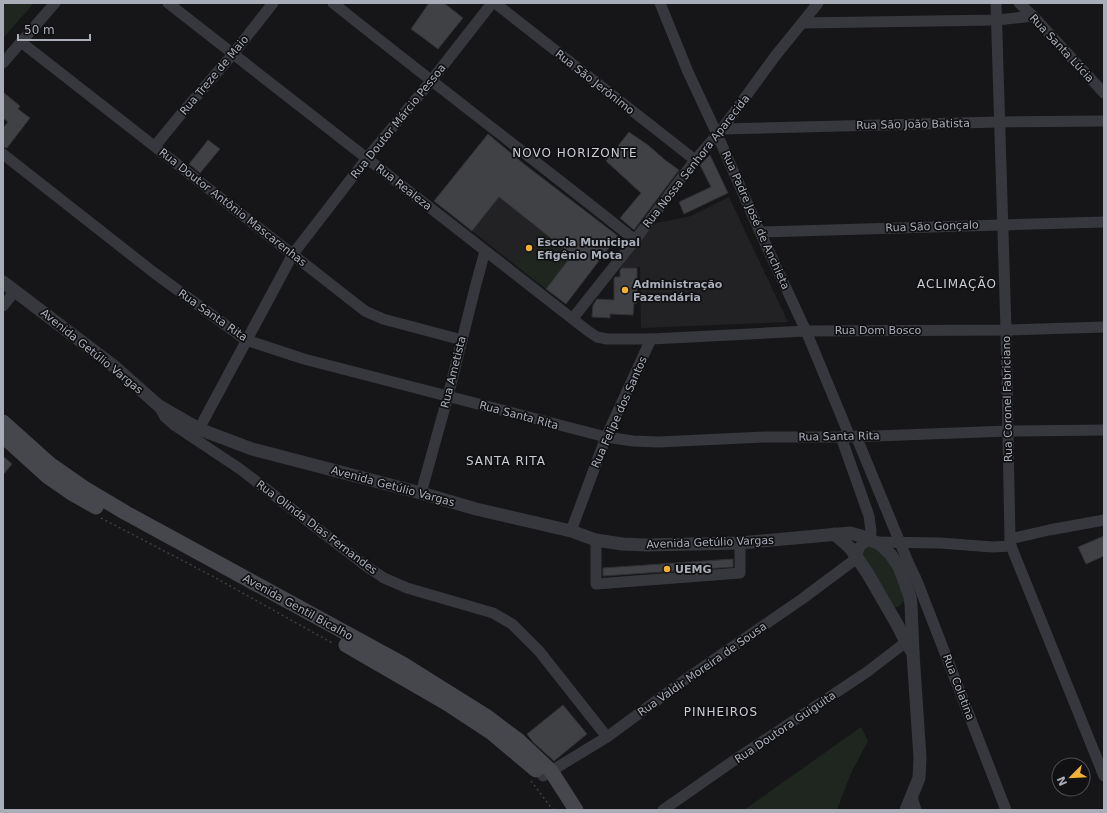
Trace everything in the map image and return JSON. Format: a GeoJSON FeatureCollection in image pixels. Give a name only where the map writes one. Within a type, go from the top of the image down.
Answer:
{"type":"FeatureCollection","features":[{"type":"Feature","properties":{"kind":"main road","name":"Avenida Gentil Bicalho"},"geometry":{"type":"LineString","coordinates":[[3,422],[51,465],[84,488],[126,513],[403,664],[486,716],[518,740],[565,810]]}},
{"type":"Feature","properties":{"kind":"main road","name":"Avenida Gentil Bicalho"},"geometry":{"type":"LineString","coordinates":[[3,436],[47,476],[73,494],[362,654],[448,704],[492,733],[541,775],[576,810]]}},
{"type":"Feature","properties":{"kind":"street"},"geometry":{"type":"LineString","coordinates":[[3,64],[55,3]]}},
{"type":"Feature","properties":{"kind":"street","name":"Rua Realeza"},"geometry":{"type":"LineString","coordinates":[[168,3],[588,331],[597,337],[607,339],[651,339]]}},
{"type":"Feature","properties":{"kind":"street","name":"Rua Treze de Maio"},"geometry":{"type":"LineString","coordinates":[[155,146],[233,54],[273,3]]}},
{"type":"Feature","properties":{"kind":"street"},"geometry":{"type":"LineString","coordinates":[[333,3],[635,240]]}},
{"type":"Feature","properties":{"kind":"street","name":"Rua Doutor Márcio Pessoa"},"geometry":{"type":"LineString","coordinates":[[192,429],[246,340],[293,254],[367,158],[494,3]]}},
{"type":"Feature","properties":{"kind":"street","name":"Rua São Jerônimo"},"geometry":{"type":"LineString","coordinates":[[494,3],[695,160]]}},
{"type":"Feature","properties":{"kind":"street","name":"Rua Padre José de Anchieta"},"geometry":{"type":"LineString","coordinates":[[660,3],[688,72],[720,132],[760,232],[806,331],[849,437],[917,581]]}},
{"type":"Feature","properties":{"kind":"street","name":"Rua Nossa Senhora Aparecida"},"geometry":{"type":"LineString","coordinates":[[573,318],[635,240],[695,160],[720,132],[776,55],[818,3]]}},
{"type":"Feature","properties":{"kind":"street","name":"Rua Coronel Fabriciano"},"geometry":{"type":"LineString","coordinates":[[996,3],[1006,330],[1010,542],[1104,776]]}},
{"type":"Feature","properties":{"kind":"street","name":"Rua Santa Lúcia"},"geometry":{"type":"LineString","coordinates":[[1018,3],[1033,16],[1104,93]]}},
{"type":"Feature","properties":{"kind":"street"},"geometry":{"type":"LineString","coordinates":[[802,23],[997,20],[1033,16]]}},
{"type":"Feature","properties":{"kind":"street","name":"Rua Doutor Antônio Mascarenhas"},"geometry":{"type":"LineString","coordinates":[[21,42],[365,312],[383,319],[462,340]]}},
{"type":"Feature","properties":{"kind":"street","name":"Rua São João Batista"},"geometry":{"type":"LineString","coordinates":[[720,132],[1000,122],[1104,121]]}},
{"type":"Feature","properties":{"kind":"street","name":"Rua Santa Rita"},"geometry":{"type":"LineString","coordinates":[[3,154],[154,272],[246,340],[304,359],[606,437],[633,441],[659,442],[766,437],[849,437],[1008,431],[1104,430]]}},
{"type":"Feature","properties":{"kind":"street","name":"Rua São Gonçalo"},"geometry":{"type":"LineString","coordinates":[[760,232],[1104,222]]}},
{"type":"Feature","properties":{"kind":"street","name":"Rua Ametista"},"geometry":{"type":"LineString","coordinates":[[420,493],[448,396],[485,251]]}},
{"type":"Feature","properties":{"kind":"street","name":"Avenida Getúlio Vargas"},"geometry":{"type":"LineString","coordinates":[[3,282],[115,367],[159,406],[192,429],[252,449],[476,509],[571,531],[596,540],[622,544],[646,545],[740,543],[850,533],[880,544],[891,555],[899,567],[910,600],[911,645],[920,758],[918,778],[906,810]]}},
{"type":"Feature","properties":{"kind":"street"},"geometry":{"type":"LineString","coordinates":[[3,306],[15,291]]}},
{"type":"Feature","properties":{"kind":"street","name":"Rua Dom Bosco"},"geometry":{"type":"LineString","coordinates":[[651,339],[806,331],[1006,330],[1104,327]]}},
{"type":"Feature","properties":{"kind":"street","name":"Rua Felipe dos Santos"},"geometry":{"type":"LineString","coordinates":[[571,531],[606,437],[651,339]]}},
{"type":"Feature","properties":{"kind":"street","name":"Rua Olinda Dias Fernandes"},"geometry":{"type":"LineString","coordinates":[[192,429],[240,469],[366,566],[384,578],[407,588],[493,613],[512,624],[539,651],[607,737]]}},
{"type":"Feature","properties":{"kind":"street","name":"Rua Padre José de Anchieta"},"geometry":{"type":"LineString","coordinates":[[849,437],[869,516],[873,541]]}},
{"type":"Feature","properties":{"kind":"street"},"geometry":{"type":"LineString","coordinates":[[857,558],[859,547],[862,543],[873,541],[940,543],[993,547],[1049,530],[1104,520]]}},
{"type":"Feature","properties":{"kind":"street"},"geometry":{"type":"LineString","coordinates":[[834,534],[846,543],[857,558],[911,645]]}},
{"type":"Feature","properties":{"kind":"street"},"geometry":{"type":"LineString","coordinates":[[596,540],[596,584],[740,573],[740,543]]}},
{"type":"Feature","properties":{"kind":"street","name":"Rua Valdir Moreira de Sousa"},"geometry":{"type":"LineString","coordinates":[[541,775],[607,737],[686,679],[802,599],[857,558]]}},
{"type":"Feature","properties":{"kind":"street"},"geometry":{"type":"LineString","coordinates":[[890,612],[900,610],[910,600],[917,581]]}},
{"type":"Feature","properties":{"kind":"street","name":"Rua Colatina"},"geometry":{"type":"LineString","coordinates":[[917,581],[1006,810]]}},
{"type":"Feature","properties":{"kind":"street","name":"Rua Doutora Guiguita"},"geometry":{"type":"LineString","coordinates":[[663,810],[736,759],[867,672],[911,645]]}},
{"type":"Feature","properties":{"kind":"street"},"geometry":{"type":"LineString","coordinates":[[912,797],[916,810]]}},
{"type":"Feature","properties":{"kind":"path"},"geometry":{"type":"LineString","coordinates":[[99,518],[220,581],[334,643]]}},
{"type":"Feature","properties":{"kind":"path"},"geometry":{"type":"LineString","coordinates":[[541,775],[553,810]]}},
{"type":"Feature","properties":{"kind":"shaded area"},"geometry":{"type":"Polygon","coordinates":[[[3,3],[34,3],[3,38],[3,3]]]}},
{"type":"Feature","properties":{"kind":"shaded area","name":"Escola Municipal Efigênio Mota"},"geometry":{"type":"Polygon","coordinates":[[[499,197],[572,255],[546,289],[472,231],[499,197]]]}},
{"type":"Feature","properties":{"kind":"shaded area"},"geometry":{"type":"Polygon","coordinates":[[[729,197],[788,322],[641,328],[640,267],[620,268],[652,224],[691,216],[729,197]]]}},
{"type":"Feature","properties":{"kind":"shaded area"},"geometry":{"type":"Polygon","coordinates":[[[543,232],[572,255],[546,289],[515,265],[543,232]]]}},
{"type":"Feature","properties":{"kind":"shaded area"},"geometry":{"type":"Polygon","coordinates":[[[874,545],[895,570],[904,595],[904,601],[898,607],[895,607],[889,601],[861,554],[864,548],[874,545]]]}},
{"type":"Feature","properties":{"kind":"shaded area"},"geometry":{"type":"Polygon","coordinates":[[[861,727],[868,741],[851,773],[837,810],[744,810],[861,727]]]}},
{"type":"Feature","properties":{"kind":"building"},"geometry":{"type":"Polygon","coordinates":[[[429,3],[444,3],[463,18],[438,49],[411,29],[429,3]]]}},
{"type":"Feature","properties":{"kind":"building"},"geometry":{"type":"Polygon","coordinates":[[[3,92],[20,106],[18,109],[30,118],[7,148],[3,147],[3,128],[8,122],[3,118],[3,92]]]}},
{"type":"Feature","properties":{"kind":"building"},"geometry":{"type":"Polygon","coordinates":[[[629,132],[679,170],[634,230],[620,218],[641,193],[606,161],[629,132]]]}},
{"type":"Feature","properties":{"kind":"building"},"geometry":{"type":"Polygon","coordinates":[[[488,134],[524,164],[618,236],[566,304],[546,289],[572,255],[499,197],[472,231],[434,201],[488,134]]]}},
{"type":"Feature","properties":{"kind":"building"},"geometry":{"type":"Polygon","coordinates":[[[208,140],[220,149],[200,173],[189,164],[208,140]]]}},
{"type":"Feature","properties":{"kind":"building"},"geometry":{"type":"Polygon","coordinates":[[[710,155],[728,193],[684,214],[679,202],[711,187],[700,165],[710,155]]]}},
{"type":"Feature","properties":{"kind":"building","name":"Administração Fazendária"},"geometry":{"type":"Polygon","coordinates":[[[622,268],[637,268],[637,303],[634,303],[633,315],[610,314],[610,318],[592,317],[593,305],[597,299],[614,300],[614,278],[620,277],[620,270],[622,268]]]}},
{"type":"Feature","properties":{"kind":"building"},"geometry":{"type":"Polygon","coordinates":[[[3,456],[12,464],[3,475],[3,456]]]}},
{"type":"Feature","properties":{"kind":"building"},"geometry":{"type":"Polygon","coordinates":[[[1104,536],[1104,556],[1086,564],[1078,547],[1104,536]]]}},
{"type":"Feature","properties":{"kind":"building","name":"UEMG"},"geometry":{"type":"Polygon","coordinates":[[[733,559],[733,567],[603,576],[603,568],[733,559]]]}},
{"type":"Feature","properties":{"kind":"building"},"geometry":{"type":"Polygon","coordinates":[[[563,705],[587,734],[554,761],[533,742],[527,734],[563,705]]]}},
{"type":"Feature","properties":{"kind":"place","name":"Escola Municipal Efigênio Mota"},"geometry":{"type":"Point","coordinates":[529,248]}},
{"type":"Feature","properties":{"kind":"place","name":"Administração Fazendária"},"geometry":{"type":"Point","coordinates":[625,290]}},
{"type":"Feature","properties":{"kind":"place","name":"UEMG"},"geometry":{"type":"Point","coordinates":[667,569]}},
{"type":"Feature","properties":{"kind":"district","name":"NOVO HORIZONTE"},"geometry":{"type":"Point","coordinates":[575,153]}},
{"type":"Feature","properties":{"kind":"district","name":"ACLIMAÇÃO"},"geometry":{"type":"Point","coordinates":[957,284]}},
{"type":"Feature","properties":{"kind":"district","name":"SANTA RITA"},"geometry":{"type":"Point","coordinates":[506,461]}},
{"type":"Feature","properties":{"kind":"district","name":"PINHEIROS"},"geometry":{"type":"Point","coordinates":[721,712]}}]}
